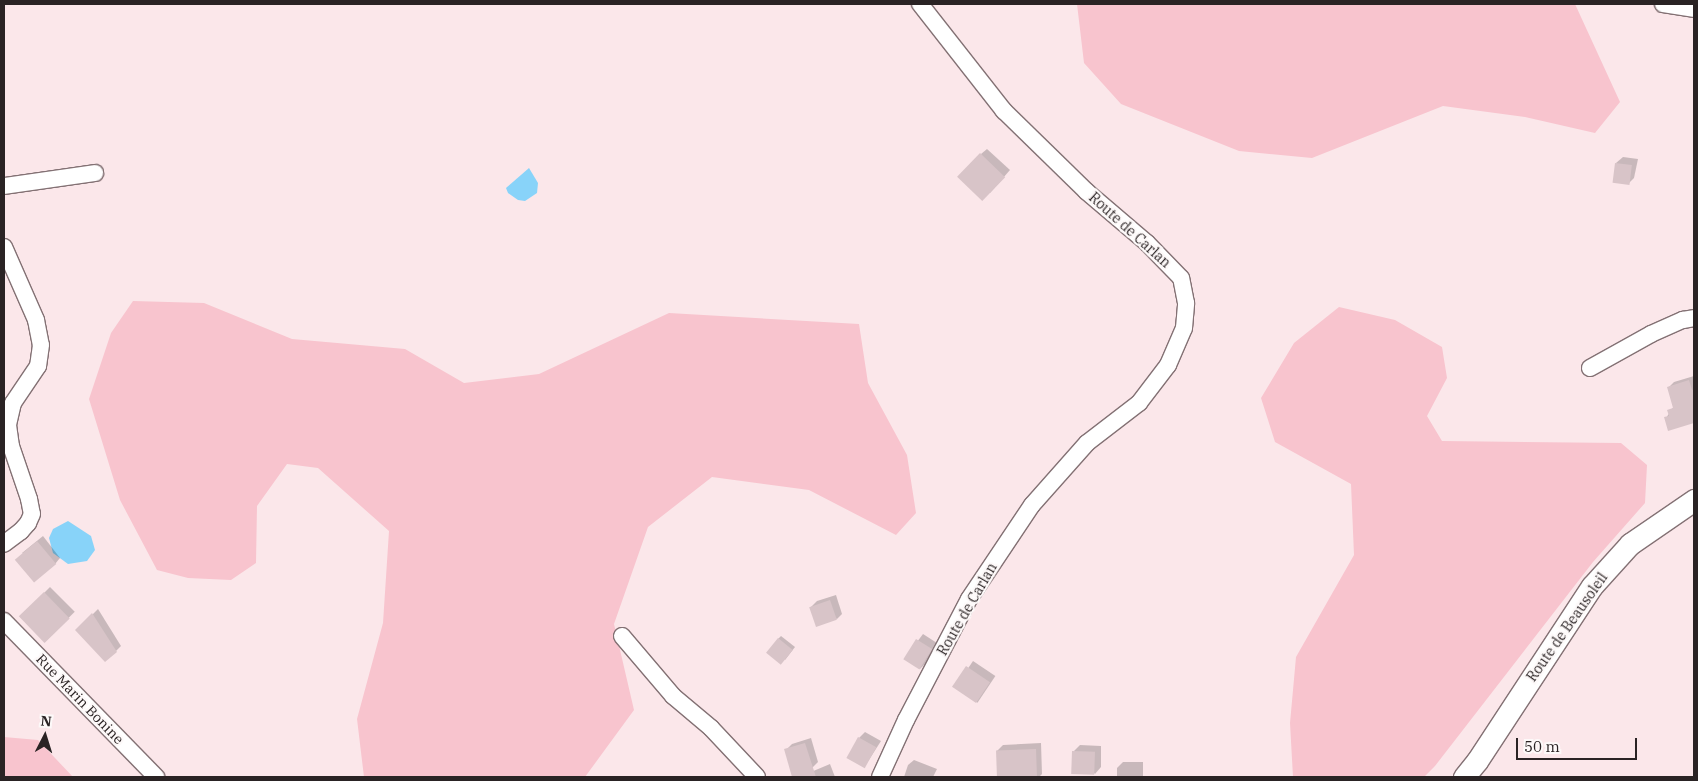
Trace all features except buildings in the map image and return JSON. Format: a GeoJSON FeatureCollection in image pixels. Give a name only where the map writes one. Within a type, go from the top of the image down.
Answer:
{"type":"FeatureCollection","features":[{"type":"Feature","properties":{"kind":"street","name":"Route de Carlan"},"geometry":{"type":"LineString","coordinates":[[880,777],[906,720],[969,599],[1032,505],[1087,443],[1139,403],[1168,365],[1184,328],[1186,303],[1181,278],[1147,242],[1086,191],[1004,111],[920,4]]}},
{"type":"Feature","properties":{"kind":"street"},"geometry":{"type":"LineString","coordinates":[[1663,4],[1694,9]]}},
{"type":"Feature","properties":{"kind":"street"},"geometry":{"type":"LineString","coordinates":[[4,186],[95,173]]}},
{"type":"Feature","properties":{"kind":"street"},"geometry":{"type":"LineString","coordinates":[[4,247],[36,320],[41,344],[38,366],[13,403],[8,424],[11,446],[29,499],[32,514],[28,523],[21,531],[4,544]]}},
{"type":"Feature","properties":{"kind":"street"},"geometry":{"type":"LineString","coordinates":[[1590,368],[1651,334],[1683,320],[1694,318]]}},
{"type":"Feature","properties":{"kind":"street","name":"Route de Beausoleil"},"geometry":{"type":"LineString","coordinates":[[1464,777],[1477,761],[1592,586],[1630,544],[1694,500]]}},
{"type":"Feature","properties":{"kind":"street","name":"Rue Marin Bonine"},"geometry":{"type":"LineString","coordinates":[[4,621],[156,777]]}},
{"type":"Feature","properties":{"kind":"street"},"geometry":{"type":"LineString","coordinates":[[622,636],[673,696],[711,728],[757,777]]}},
{"type":"Feature","properties":{"kind":"shaded area"},"geometry":{"type":"Polygon","coordinates":[[[1077,4],[1575,4],[1620,102],[1595,133],[1525,117],[1443,106],[1312,158],[1239,151],[1121,104],[1084,63],[1077,4]]]}},
{"type":"Feature","properties":{"kind":"shaded area"},"geometry":{"type":"Polygon","coordinates":[[[133,301],[204,303],[292,339],[405,349],[464,383],[539,374],[669,313],[859,324],[868,383],[907,455],[916,513],[896,535],[809,490],[712,477],[648,527],[614,624],[634,710],[585,777],[364,777],[357,719],[383,623],[389,531],[318,468],[287,464],[257,506],[256,563],[231,580],[188,578],[157,570],[120,500],[89,399],[111,333],[133,301]]]}},
{"type":"Feature","properties":{"kind":"shaded area"},"geometry":{"type":"Polygon","coordinates":[[[1339,307],[1395,320],[1442,347],[1447,378],[1427,416],[1442,441],[1621,443],[1647,465],[1645,503],[1593,562],[1435,766],[1424,777],[1293,777],[1290,723],[1296,657],[1354,555],[1351,484],[1275,442],[1261,398],[1294,343],[1339,307]]]}},
{"type":"Feature","properties":{"kind":"shaded area"},"geometry":{"type":"Polygon","coordinates":[[[4,737],[38,740],[73,777],[4,777],[4,737]]]}},
{"type":"Feature","properties":{"kind":"water"},"geometry":{"type":"Polygon","coordinates":[[[529,168],[538,183],[537,193],[525,201],[518,200],[508,193],[506,188],[529,168]]]}},
{"type":"Feature","properties":{"kind":"water"},"geometry":{"type":"Polygon","coordinates":[[[68,521],[91,536],[95,550],[87,561],[68,564],[53,553],[49,538],[53,529],[68,521]]]}}]}
